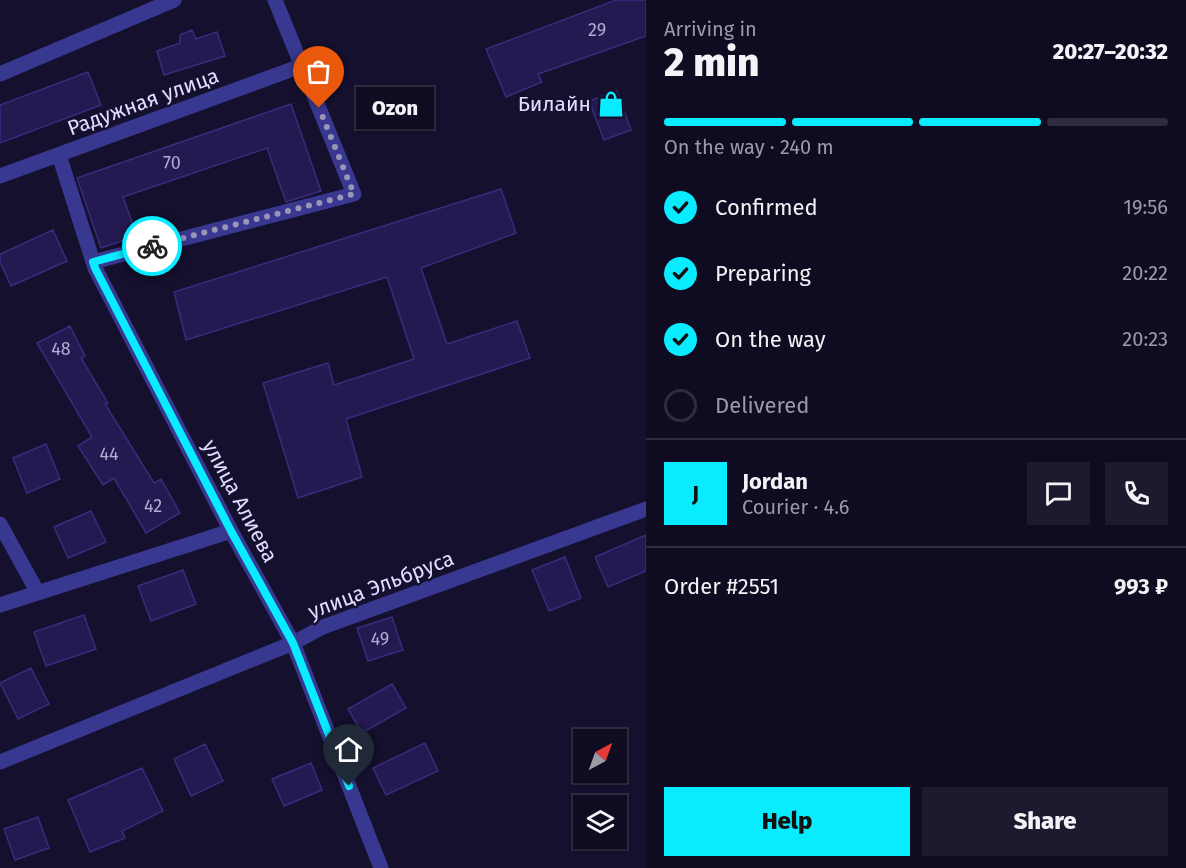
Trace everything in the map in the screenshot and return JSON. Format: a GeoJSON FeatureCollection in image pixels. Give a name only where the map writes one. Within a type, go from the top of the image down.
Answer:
{"type":"FeatureCollection","features":[{"type":"Feature","properties":{"kind":"street"},"geometry":{"type":"LineString","coordinates":[[0,74],[174,0]]}},
{"type":"Feature","properties":{"kind":"street"},"geometry":{"type":"LineString","coordinates":[[93,262],[354,194],[275,0]]}},
{"type":"Feature","properties":{"kind":"street","name":"Радужная улица"},"geometry":{"type":"LineString","coordinates":[[0,176],[301,66]]}},
{"type":"Feature","properties":{"kind":"street","name":"улица Алиева"},"geometry":{"type":"LineString","coordinates":[[59,155],[93,262],[231,531],[293,643],[381,868]]}},
{"type":"Feature","properties":{"kind":"street","name":"улица Эльбруса"},"geometry":{"type":"LineString","coordinates":[[0,762],[293,643],[323,627],[646,509]]}},
{"type":"Feature","properties":{"kind":"street"},"geometry":{"type":"LineString","coordinates":[[0,524],[38,593]]}},
{"type":"Feature","properties":{"kind":"street"},"geometry":{"type":"LineString","coordinates":[[0,605],[231,531]]}},
{"type":"Feature","properties":{"kind":"building"},"geometry":{"type":"Polygon","coordinates":[[[616,0],[646,0],[646,36],[538,74],[542,82],[506,97],[486,49],[616,0]]]}},
{"type":"Feature","properties":{"kind":"building"},"geometry":{"type":"Polygon","coordinates":[[[192,30],[196,39],[217,32],[225,56],[164,75],[157,51],[180,43],[180,35],[192,30]]]}},
{"type":"Feature","properties":{"kind":"building"},"geometry":{"type":"Polygon","coordinates":[[[88,72],[101,105],[0,143],[0,105],[88,72]]]}},
{"type":"Feature","properties":{"kind":"building"},"geometry":{"type":"Polygon","coordinates":[[[617,91],[631,130],[604,140],[589,101],[617,91]]]}},
{"type":"Feature","properties":{"kind":"building"},"geometry":{"type":"Polygon","coordinates":[[[291,104],[321,191],[286,202],[267,148],[123,197],[137,236],[101,248],[77,178],[291,104]]]}},
{"type":"Feature","properties":{"kind":"building"},"geometry":{"type":"Polygon","coordinates":[[[501,189],[516,233],[421,268],[447,344],[517,321],[530,358],[346,419],[362,477],[298,498],[263,383],[328,363],[334,385],[414,359],[387,277],[186,340],[174,292],[501,189]]]}},
{"type":"Feature","properties":{"kind":"building"},"geometry":{"type":"Polygon","coordinates":[[[53,230],[67,261],[11,286],[0,262],[0,254],[53,230]]]}},
{"type":"Feature","properties":{"kind":"building"},"geometry":{"type":"Polygon","coordinates":[[[70,326],[85,356],[81,358],[108,403],[105,404],[154,483],[161,479],[180,513],[146,533],[114,478],[103,485],[78,446],[92,437],[37,343],[70,326]]]}},
{"type":"Feature","properties":{"kind":"building"},"geometry":{"type":"Polygon","coordinates":[[[46,444],[60,479],[27,493],[13,458],[46,444]]]}},
{"type":"Feature","properties":{"kind":"building"},"geometry":{"type":"Polygon","coordinates":[[[91,511],[106,542],[68,558],[54,527],[91,511]]]}},
{"type":"Feature","properties":{"kind":"building"},"geometry":{"type":"Polygon","coordinates":[[[646,535],[646,571],[608,587],[595,557],[646,535]]]}},
{"type":"Feature","properties":{"kind":"building"},"geometry":{"type":"Polygon","coordinates":[[[565,557],[581,598],[549,611],[532,570],[565,557]]]}},
{"type":"Feature","properties":{"kind":"building"},"geometry":{"type":"Polygon","coordinates":[[[183,570],[196,604],[151,621],[138,586],[183,570]]]}},
{"type":"Feature","properties":{"kind":"building"},"geometry":{"type":"Polygon","coordinates":[[[84,615],[96,649],[46,666],[34,632],[84,615]]]}},
{"type":"Feature","properties":{"kind":"building"},"geometry":{"type":"Polygon","coordinates":[[[392,617],[403,650],[368,661],[357,628],[392,617]]]}},
{"type":"Feature","properties":{"kind":"building"},"geometry":{"type":"Polygon","coordinates":[[[31,668],[49,704],[18,719],[0,683],[31,668]]]}},
{"type":"Feature","properties":{"kind":"building"},"geometry":{"type":"Polygon","coordinates":[[[392,684],[406,708],[362,733],[348,709],[392,684]]]}},
{"type":"Feature","properties":{"kind":"building"},"geometry":{"type":"Polygon","coordinates":[[[425,743],[438,771],[386,795],[373,768],[425,743]]]}},
{"type":"Feature","properties":{"kind":"building"},"geometry":{"type":"Polygon","coordinates":[[[205,744],[223,781],[191,796],[174,759],[205,744]]]}},
{"type":"Feature","properties":{"kind":"building"},"geometry":{"type":"Polygon","coordinates":[[[311,763],[322,790],[284,806],[272,779],[311,763]]]}},
{"type":"Feature","properties":{"kind":"building"},"geometry":{"type":"Polygon","coordinates":[[[142,768],[163,811],[122,831],[125,838],[90,852],[68,800],[142,768]]]}},
{"type":"Feature","properties":{"kind":"building"},"geometry":{"type":"Polygon","coordinates":[[[38,817],[49,848],[15,860],[4,829],[38,817]]]}},
{"type":"Feature","properties":{"kind":"way so far"},"geometry":{"type":"LineString","coordinates":[[152,246],[354,194],[319,108]]}},
{"type":"Feature","properties":{"kind":"place","name":"Билайн"},"geometry":{"type":"Point","coordinates":[611,104]}},
{"type":"Feature","properties":{"kind":"place","name":"Ozon"},"geometry":{"type":"Point","coordinates":[319,108]}},
{"type":"Feature","properties":{"kind":"route"},"geometry":{"type":"LineString","coordinates":[[152,246],[93,262],[231,531],[293,643],[349,786]]}}]}
